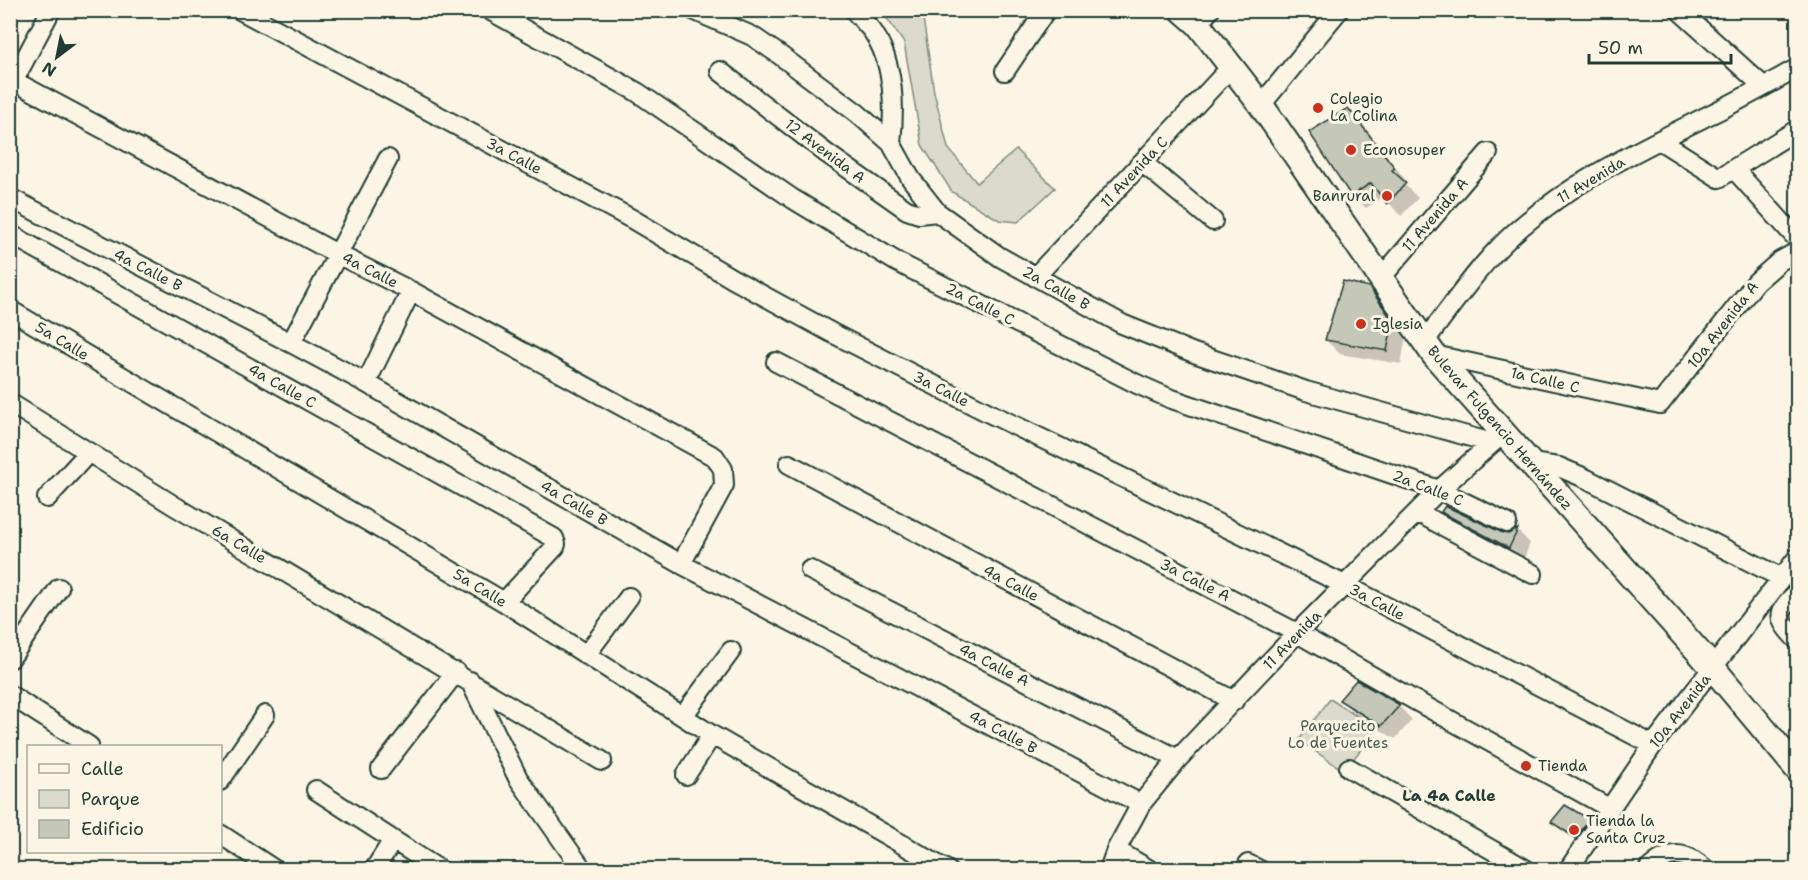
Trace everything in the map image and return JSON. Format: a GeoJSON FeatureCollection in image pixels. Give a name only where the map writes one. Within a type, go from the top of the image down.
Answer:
{"type":"FeatureCollection","features":[{"type":"Feature","properties":{"kind":"street"},"geometry":{"type":"LineString","coordinates":[[12,79],[51,10]]}},
{"type":"Feature","properties":{"kind":"street","name":"3a Calle"},"geometry":{"type":"LineString","coordinates":[[240,10],[632,219],[733,279],[843,339],[988,413],[1345,585],[1653,745]]}},
{"type":"Feature","properties":{"kind":"street","name":"2a Calle C"},"geometry":{"type":"LineString","coordinates":[[489,10],[637,92],[793,199],[897,261],[1126,379],[1169,398],[1439,490],[1507,523]]}},
{"type":"Feature","properties":{"kind":"street","name":"2a Calle B"},"geometry":{"type":"LineString","coordinates":[[693,10],[752,36],[777,52],[857,113],[891,142],[911,179],[937,212],[1000,257],[1122,324],[1176,347],[1306,391],[1498,438]]}},
{"type":"Feature","properties":{"kind":"street"},"geometry":{"type":"LineString","coordinates":[[854,10],[873,33],[888,67],[893,103],[891,142]]}},
{"type":"Feature","properties":{"kind":"street"},"geometry":{"type":"LineString","coordinates":[[1005,71],[1046,10]]}},
{"type":"Feature","properties":{"kind":"street"},"geometry":{"type":"LineString","coordinates":[[1261,105],[1339,10]]}},
{"type":"Feature","properties":{"kind":"street"},"geometry":{"type":"LineString","coordinates":[[1682,12],[1763,86]]}},
{"type":"Feature","properties":{"kind":"street","name":"Bulevar Fulgencio Hernández"},"geometry":{"type":"LineString","coordinates":[[1197,15],[1429,348],[1498,438],[1531,463],[1713,668],[1797,770]]}},
{"type":"Feature","properties":{"kind":"street","name":"11 Avenida C"},"geometry":{"type":"LineString","coordinates":[[1035,277],[1232,66]]}},
{"type":"Feature","properties":{"kind":"street","name":"11 Avenida"},"geometry":{"type":"LineString","coordinates":[[1429,348],[1482,266],[1521,226],[1579,184],[1797,68]]}},
{"type":"Feature","properties":{"kind":"street","name":"12 Avenida A"},"geometry":{"type":"LineString","coordinates":[[720,71],[826,153],[907,210],[919,214],[937,212]]}},
{"type":"Feature","properties":{"kind":"street","name":"4a Calle"},"geometry":{"type":"LineString","coordinates":[[12,79],[339,255],[411,291],[715,457],[723,469],[724,485],[681,564]]}},
{"type":"Feature","properties":{"kind":"street"},"geometry":{"type":"LineString","coordinates":[[1659,140],[1717,178],[1797,129]]}},
{"type":"Feature","properties":{"kind":"street","name":"11 Avenida A"},"geometry":{"type":"LineString","coordinates":[[1381,278],[1488,153]]}},
{"type":"Feature","properties":{"kind":"street"},"geometry":{"type":"LineString","coordinates":[[291,343],[388,159]]}},
{"type":"Feature","properties":{"kind":"street"},"geometry":{"type":"LineString","coordinates":[[1143,163],[1213,221]]}},
{"type":"Feature","properties":{"kind":"street"},"geometry":{"type":"LineString","coordinates":[[1734,169],[1797,240]]}},
{"type":"Feature","properties":{"kind":"street","name":"4a Calle B"},"geometry":{"type":"LineString","coordinates":[[10,198],[366,383],[681,564],[1141,804]]}},
{"type":"Feature","properties":{"kind":"street","name":"4a Calle C"},"geometry":{"type":"LineString","coordinates":[[10,234],[554,538],[555,547],[504,602]]}},
{"type":"Feature","properties":{"kind":"street","name":"10a Avenida A"},"geometry":{"type":"LineString","coordinates":[[1656,405],[1663,402],[1756,282],[1780,261],[1797,251]]}},
{"type":"Feature","properties":{"kind":"street"},"geometry":{"type":"LineString","coordinates":[[366,383],[411,291]]}},
{"type":"Feature","properties":{"kind":"street","name":"5a Calle"},"geometry":{"type":"LineString","coordinates":[[10,310],[504,602],[712,735],[947,870]]}},
{"type":"Feature","properties":{"kind":"street","name":"1a Calle C"},"geometry":{"type":"LineString","coordinates":[[1429,348],[1656,405]]}},
{"type":"Feature","properties":{"kind":"street","name":"3a Calle A"},"geometry":{"type":"LineString","coordinates":[[776,362],[1297,633],[1609,808]]}},
{"type":"Feature","properties":{"kind":"street","name":"6a Calle"},"geometry":{"type":"LineString","coordinates":[[10,403],[88,453],[602,760]]}},
{"type":"Feature","properties":{"kind":"street","name":"11 Avenida"},"geometry":{"type":"LineString","coordinates":[[1108,870],[1141,804],[1178,759],[1297,633],[1439,490],[1498,438]]}},
{"type":"Feature","properties":{"kind":"street"},"geometry":{"type":"LineString","coordinates":[[47,498],[88,453]]}},
{"type":"Feature","properties":{"kind":"street"},"geometry":{"type":"LineString","coordinates":[[1531,463],[1559,467],[1584,478],[1782,578]]}},
{"type":"Feature","properties":{"kind":"street","name":"4a Calle"},"geometry":{"type":"LineString","coordinates":[[789,464],[1233,701]]}},
{"type":"Feature","properties":{"kind":"street"},"geometry":{"type":"LineString","coordinates":[[1417,513],[1533,574]]}},
{"type":"Feature","properties":{"kind":"street","name":"10a Avenida"},"geometry":{"type":"LineString","coordinates":[[1568,870],[1653,745],[1797,557]]}},
{"type":"Feature","properties":{"kind":"street","name":"4a Calle A"},"geometry":{"type":"LineString","coordinates":[[810,570],[1178,759]]}},
{"type":"Feature","properties":{"kind":"street"},"geometry":{"type":"LineString","coordinates":[[10,659],[59,588]]}},
{"type":"Feature","properties":{"kind":"street"},"geometry":{"type":"LineString","coordinates":[[1797,592],[1786,602],[1781,614],[1783,625],[1797,641]]}},
{"type":"Feature","properties":{"kind":"street"},"geometry":{"type":"LineString","coordinates":[[586,655],[628,597]]}},
{"type":"Feature","properties":{"kind":"street"},"geometry":{"type":"LineString","coordinates":[[683,716],[732,651]]}},
{"type":"Feature","properties":{"kind":"street"},"geometry":{"type":"LineString","coordinates":[[381,769],[463,676],[518,778],[583,870]]}},
{"type":"Feature","properties":{"kind":"street"},"geometry":{"type":"LineString","coordinates":[[10,695],[86,745]]}},
{"type":"Feature","properties":{"kind":"street"},"geometry":{"type":"LineString","coordinates":[[222,778],[265,715]]}},
{"type":"Feature","properties":{"kind":"street"},"geometry":{"type":"LineString","coordinates":[[686,775],[712,735]]}},
{"type":"Feature","properties":{"kind":"street"},"geometry":{"type":"LineString","coordinates":[[1349,768],[1527,870]]}},
{"type":"Feature","properties":{"kind":"street"},"geometry":{"type":"LineString","coordinates":[[316,790],[440,870]]}},
{"type":"Feature","properties":{"kind":"street"},"geometry":{"type":"LineString","coordinates":[[222,835],[275,870]]}},
{"type":"Feature","properties":{"kind":"street"},"geometry":{"type":"LineString","coordinates":[[374,870],[393,840]]}},
{"type":"Feature","properties":{"kind":"street"},"geometry":{"type":"LineString","coordinates":[[1116,850],[1150,870]]}},
{"type":"Feature","properties":{"kind":"street"},"geometry":{"type":"LineString","coordinates":[[1648,870],[1657,862],[1682,854],[1695,859],[1706,870]]}},
{"type":"Feature","properties":{"kind":"green space"},"geometry":{"type":"Polygon","coordinates":[[[882,11],[919,11],[923,18],[934,92],[948,148],[977,183],[1016,150],[1055,188],[1018,222],[999,220],[952,192],[922,145],[904,43],[882,11]]]}},
{"type":"Feature","properties":{"kind":"green space","name":"Parquecito Lo de Fuentes"},"geometry":{"type":"Polygon","coordinates":[[[1330,699],[1377,729],[1344,771],[1299,740],[1330,699]]]}},
{"type":"Feature","properties":{"kind":"building","name":"Econosuper"},"geometry":{"type":"Polygon","coordinates":[[[1348,108],[1395,168],[1392,170],[1406,183],[1387,204],[1371,183],[1351,196],[1309,132],[1348,108]]]}},
{"type":"Feature","properties":{"kind":"building","name":"Iglesia"},"geometry":{"type":"Polygon","coordinates":[[[1343,281],[1369,287],[1393,321],[1387,351],[1325,340],[1343,281]]]}},
{"type":"Feature","properties":{"kind":"building"},"geometry":{"type":"Polygon","coordinates":[[[1445,506],[1503,533],[1508,534],[1518,529],[1509,548],[1441,512],[1445,506]]]}},
{"type":"Feature","properties":{"kind":"building"},"geometry":{"type":"Polygon","coordinates":[[[1356,680],[1400,705],[1381,726],[1339,700],[1356,680]]]}},
{"type":"Feature","properties":{"kind":"building","name":"Tienda la Santa Cruz"},"geometry":{"type":"Polygon","coordinates":[[[1565,805],[1589,819],[1576,838],[1551,822],[1565,805]]]}},
{"type":"Feature","properties":{"kind":"place","name":"Colegio La Colina"},"geometry":{"type":"Point","coordinates":[1318,108]}},
{"type":"Feature","properties":{"kind":"place","name":"Econosuper"},"geometry":{"type":"Point","coordinates":[1351,150]}},
{"type":"Feature","properties":{"kind":"place","name":"Banrural"},"geometry":{"type":"Point","coordinates":[1387,196]}},
{"type":"Feature","properties":{"kind":"place","name":"Iglesia"},"geometry":{"type":"Point","coordinates":[1361,324]}},
{"type":"Feature","properties":{"kind":"place","name":"Tienda"},"geometry":{"type":"Point","coordinates":[1526,766]}},
{"type":"Feature","properties":{"kind":"place","name":"Tienda la Santa Cruz"},"geometry":{"type":"Point","coordinates":[1574,830]}},
{"type":"Feature","properties":{"kind":"district","name":"La 4a Calle"},"geometry":{"type":"Point","coordinates":[1449,795]}}]}
